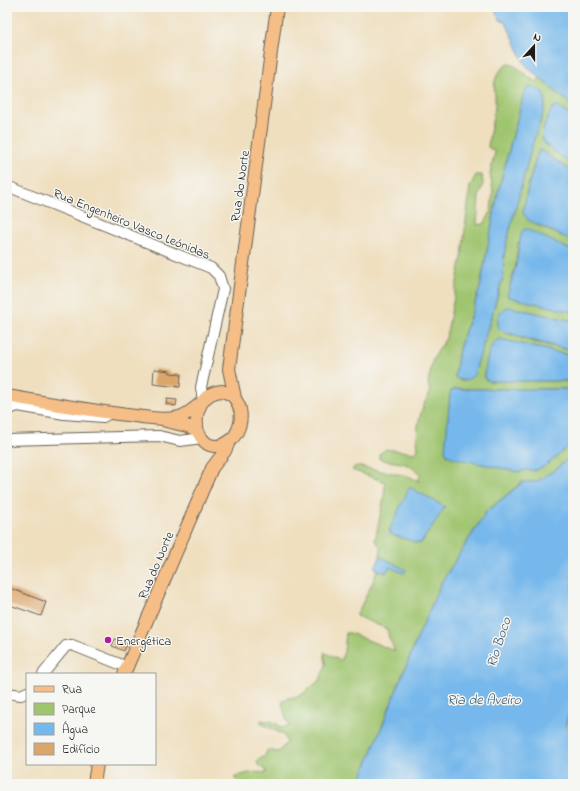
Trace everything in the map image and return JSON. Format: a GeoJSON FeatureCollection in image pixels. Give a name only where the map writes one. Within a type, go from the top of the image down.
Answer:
{"type":"FeatureCollection","features":[{"type":"Feature","properties":{"kind":"main road","name":"Rua do Norte"},"geometry":{"type":"LineString","coordinates":[[235,398],[229,369],[277,7]]}},
{"type":"Feature","properties":{"kind":"main road","name":"Rua do Norte"},"geometry":{"type":"LineString","coordinates":[[208,397],[229,369]]}},
{"type":"Feature","properties":{"kind":"main road"},"geometry":{"type":"LineString","coordinates":[[7,396],[110,413],[151,418],[187,426],[215,446],[229,442],[235,437],[240,423],[239,405],[235,398],[222,391],[208,397],[181,417],[151,418]]}},
{"type":"Feature","properties":{"kind":"main road"},"geometry":{"type":"LineString","coordinates":[[208,397],[198,414],[202,438],[212,458],[212,468]]}},
{"type":"Feature","properties":{"kind":"main road","name":"Rua do Norte"},"geometry":{"type":"LineString","coordinates":[[125,670],[212,468],[225,451],[229,442]]}},
{"type":"Feature","properties":{"kind":"main road"},"geometry":{"type":"LineString","coordinates":[[94,784],[97,765]]}},
{"type":"Feature","properties":{"kind":"street","name":"Rua Engenheiro Vasco Leónidas"},"geometry":{"type":"LineString","coordinates":[[7,186],[211,268],[219,276],[224,289],[204,374],[208,397]]}},
{"type":"Feature","properties":{"kind":"street"},"geometry":{"type":"LineString","coordinates":[[7,411],[18,406],[64,414],[103,417],[110,413]]}},
{"type":"Feature","properties":{"kind":"street"},"geometry":{"type":"LineString","coordinates":[[7,440],[159,436],[180,441],[202,438]]}},
{"type":"Feature","properties":{"kind":"street"},"geometry":{"type":"LineString","coordinates":[[44,673],[66,646],[72,645],[125,670]]}},
{"type":"Feature","properties":{"kind":"street"},"geometry":{"type":"LineString","coordinates":[[7,692],[21,695],[26,692]]}},
{"type":"Feature","properties":{"kind":"green space"},"geometry":{"type":"Polygon","coordinates":[[[508,64],[520,69],[537,82],[540,78],[573,106],[573,118],[562,109],[553,107],[544,127],[542,139],[545,144],[573,164],[573,172],[539,150],[528,186],[523,213],[537,225],[573,241],[573,251],[564,247],[518,243],[516,265],[510,285],[516,299],[573,312],[573,321],[509,307],[505,333],[530,341],[573,351],[573,356],[500,339],[485,379],[488,381],[573,381],[573,389],[455,389],[489,465],[519,472],[525,470],[535,470],[552,461],[573,441],[573,454],[555,470],[535,482],[522,482],[486,512],[441,583],[414,646],[359,784],[243,784],[234,778],[250,773],[266,773],[267,771],[258,765],[257,761],[265,756],[267,750],[279,752],[287,742],[284,735],[261,723],[261,720],[271,721],[282,727],[290,726],[282,702],[288,698],[300,696],[320,680],[326,664],[324,652],[341,661],[346,633],[350,633],[395,651],[387,629],[356,616],[372,584],[377,570],[386,573],[389,567],[404,573],[405,570],[380,557],[381,548],[375,540],[384,498],[385,482],[352,470],[355,466],[408,476],[419,481],[418,479],[421,475],[412,467],[405,464],[379,459],[379,454],[386,449],[415,453],[418,449],[417,435],[419,420],[423,406],[430,393],[428,382],[433,359],[446,338],[462,256],[470,186],[476,175],[482,175],[483,184],[479,196],[477,225],[484,224],[491,212],[493,191],[490,174],[495,152],[488,147],[495,106],[494,87],[498,73],[508,64]],[[527,88],[523,97],[498,192],[480,288],[459,349],[455,377],[459,380],[464,381],[475,371],[503,277],[504,256],[507,241],[532,145],[543,114],[545,97],[527,88]],[[410,488],[399,509],[390,534],[421,543],[433,525],[410,488]]]}},
{"type":"Feature","properties":{"kind":"green space"},"geometry":{"type":"Polygon","coordinates":[[[573,696],[573,734],[565,727],[573,696]]]}},
{"type":"Feature","properties":{"kind":"water"},"geometry":{"type":"Polygon","coordinates":[[[493,7],[573,7],[573,106],[528,68],[506,23],[500,20],[493,7]]]}},
{"type":"Feature","properties":{"kind":"water"},"geometry":{"type":"Polygon","coordinates":[[[532,86],[543,92],[545,97],[543,114],[532,145],[507,241],[504,256],[503,277],[474,375],[468,380],[460,380],[455,377],[459,349],[480,288],[498,192],[523,97],[527,88],[532,86]]]}},
{"type":"Feature","properties":{"kind":"water"},"geometry":{"type":"Polygon","coordinates":[[[557,106],[573,118],[573,164],[552,149],[543,140],[542,136],[545,124],[552,109],[557,106]]]}},
{"type":"Feature","properties":{"kind":"water"},"geometry":{"type":"Polygon","coordinates":[[[540,150],[573,172],[573,241],[528,220],[523,213],[528,186],[537,155],[540,150]]]}},
{"type":"Feature","properties":{"kind":"water"},"geometry":{"type":"Polygon","coordinates":[[[527,229],[573,251],[573,312],[507,296],[516,265],[521,234],[523,230],[527,229]]]}},
{"type":"Feature","properties":{"kind":"water"},"geometry":{"type":"Polygon","coordinates":[[[509,307],[573,321],[573,351],[530,340],[500,330],[498,327],[498,316],[502,310],[509,307]]]}},
{"type":"Feature","properties":{"kind":"water"},"geometry":{"type":"Polygon","coordinates":[[[500,339],[573,356],[573,381],[488,381],[484,377],[488,355],[490,349],[496,341],[500,339]]]}},
{"type":"Feature","properties":{"kind":"water"},"geometry":{"type":"Polygon","coordinates":[[[455,389],[573,389],[573,441],[555,458],[540,469],[519,472],[454,458],[447,455],[445,450],[450,394],[451,391],[455,389]]]}},
{"type":"Feature","properties":{"kind":"water","name":"Ria de Aveiro"},"geometry":{"type":"Polygon","coordinates":[[[573,454],[573,696],[565,727],[573,734],[573,784],[359,784],[414,646],[441,583],[486,512],[523,482],[535,482],[555,470],[573,454]]]}},
{"type":"Feature","properties":{"kind":"water"},"geometry":{"type":"Polygon","coordinates":[[[409,488],[445,507],[421,543],[390,534],[389,531],[409,488]]]}},
{"type":"Feature","properties":{"kind":"water"},"geometry":{"type":"Polygon","coordinates":[[[380,557],[406,570],[404,573],[389,567],[386,573],[375,568],[380,557]]]}},
{"type":"Feature","properties":{"kind":"building"},"geometry":{"type":"Polygon","coordinates":[[[154,369],[181,374],[180,387],[153,384],[154,369]]]}},
{"type":"Feature","properties":{"kind":"building"},"geometry":{"type":"Polygon","coordinates":[[[167,399],[177,400],[176,406],[166,404],[167,399]]]}},
{"type":"Feature","properties":{"kind":"building"},"geometry":{"type":"Polygon","coordinates":[[[7,587],[46,602],[41,616],[7,604],[7,587]]]}},
{"type":"Feature","properties":{"kind":"building"},"geometry":{"type":"Polygon","coordinates":[[[115,639],[127,644],[124,651],[112,646],[115,639]]]}},
{"type":"Feature","properties":{"kind":"place","name":"Energética"},"geometry":{"type":"Point","coordinates":[108,640]}},
{"type":"Feature","properties":{"kind":"water label","name":"Rio Boco"},"geometry":{"type":"Point","coordinates":[498,642]}}]}
